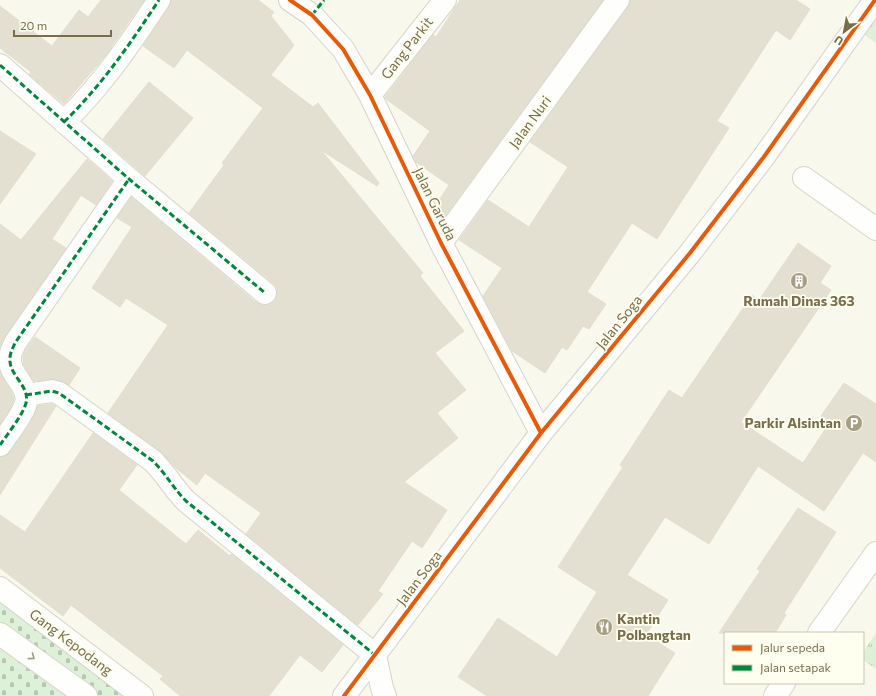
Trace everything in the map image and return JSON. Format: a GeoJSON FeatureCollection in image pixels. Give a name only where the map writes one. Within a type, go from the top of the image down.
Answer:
{"type":"FeatureCollection","features":[{"type":"Feature","properties":{"kind":"street"},"geometry":{"type":"LineString","coordinates":[[64,122],[103,80],[159,0]]}},
{"type":"Feature","properties":{"kind":"street","name":"Jalan Garuda"},"geometry":{"type":"LineString","coordinates":[[290,0],[318,7],[370,95],[441,243],[541,433]]}},
{"type":"Feature","properties":{"kind":"street","name":"Gang Parkit"},"geometry":{"type":"LineString","coordinates":[[370,95],[445,0]]}},
{"type":"Feature","properties":{"kind":"street","name":"Jalan Nuri"},"geometry":{"type":"LineString","coordinates":[[441,243],[618,0]]}},
{"type":"Feature","properties":{"kind":"street","name":"Jalan Soga"},"geometry":{"type":"LineString","coordinates":[[375,655],[541,433],[690,253],[748,177],[875,0]]}},
{"type":"Feature","properties":{"kind":"street"},"geometry":{"type":"LineString","coordinates":[[0,65],[129,179],[265,293]]}},
{"type":"Feature","properties":{"kind":"street"},"geometry":{"type":"LineString","coordinates":[[804,178],[876,229]]}},
{"type":"Feature","properties":{"kind":"street"},"geometry":{"type":"LineString","coordinates":[[0,446],[26,406],[26,395],[22,383],[11,366],[10,359],[15,344],[129,179]]}},
{"type":"Feature","properties":{"kind":"street"},"geometry":{"type":"LineString","coordinates":[[26,395],[52,391],[59,393],[153,462],[161,469],[178,494],[186,502],[375,655],[385,696]]}},
{"type":"Feature","properties":{"kind":"street"},"geometry":{"type":"LineString","coordinates":[[820,632],[876,553]]}},
{"type":"Feature","properties":{"kind":"street","name":"Gang Kepodang"},"geometry":{"type":"LineString","coordinates":[[0,588],[142,696]]}},
{"type":"Feature","properties":{"kind":"street"},"geometry":{"type":"LineString","coordinates":[[0,634],[86,696]]}},
{"type":"Feature","properties":{"kind":"street"},"geometry":{"type":"LineString","coordinates":[[344,696],[375,655]]}},
{"type":"Feature","properties":{"kind":"street"},"geometry":{"type":"LineString","coordinates":[[775,696],[783,684]]}},
{"type":"Feature","properties":{"kind":"green space"},"geometry":{"type":"Polygon","coordinates":[[[876,4],[876,43],[857,30],[876,4]]]}},
{"type":"Feature","properties":{"kind":"green space"},"geometry":{"type":"Polygon","coordinates":[[[0,592],[142,696],[0,696],[0,592]]]}},
{"type":"Feature","properties":{"kind":"green space"},"geometry":{"type":"Polygon","coordinates":[[[876,633],[876,669],[864,661],[864,651],[876,633]]]}},
{"type":"Feature","properties":{"kind":"building"},"geometry":{"type":"Polygon","coordinates":[[[101,0],[144,0],[105,56],[64,104],[29,74],[31,72],[0,48],[0,6],[52,46],[79,10],[88,17],[101,0]]]}},
{"type":"Feature","properties":{"kind":"building"},"geometry":{"type":"Polygon","coordinates":[[[171,0],[258,0],[274,12],[271,16],[294,45],[271,75],[313,107],[318,103],[379,183],[377,186],[321,150],[423,273],[420,276],[464,331],[435,353],[466,390],[437,413],[458,438],[404,482],[447,510],[422,548],[412,541],[378,591],[383,594],[358,625],[246,534],[261,513],[205,473],[197,485],[177,469],[160,451],[108,413],[168,325],[126,298],[120,307],[92,288],[132,227],[117,218],[131,197],[257,303],[270,305],[275,301],[277,295],[277,288],[273,283],[189,213],[224,165],[222,163],[263,108],[187,50],[174,68],[143,46],[169,7],[171,0]]]}},
{"type":"Feature","properties":{"kind":"building"},"geometry":{"type":"Polygon","coordinates":[[[460,0],[603,0],[443,219],[436,205],[449,185],[416,162],[413,156],[430,131],[385,97],[433,35],[436,37],[460,0]]]}},
{"type":"Feature","properties":{"kind":"building"},"geometry":{"type":"Polygon","coordinates":[[[630,0],[796,0],[810,9],[790,40],[776,30],[717,121],[729,128],[657,239],[632,223],[587,292],[606,304],[589,329],[583,326],[567,350],[562,347],[545,373],[512,351],[483,296],[502,268],[459,240],[488,200],[529,227],[568,167],[530,142],[628,7],[630,0]]]}},
{"type":"Feature","properties":{"kind":"building"},"geometry":{"type":"Polygon","coordinates":[[[149,82],[193,118],[145,176],[103,139],[149,82]]]}},
{"type":"Feature","properties":{"kind":"building"},"geometry":{"type":"Polygon","coordinates":[[[0,131],[36,154],[0,204],[0,131]]]}},
{"type":"Feature","properties":{"kind":"building"},"geometry":{"type":"Polygon","coordinates":[[[87,159],[112,181],[96,205],[81,195],[52,239],[66,248],[5,336],[0,346],[0,224],[21,240],[87,159]]]}},
{"type":"Feature","properties":{"kind":"building"},"geometry":{"type":"Polygon","coordinates":[[[798,243],[831,266],[820,283],[831,290],[741,422],[803,463],[830,422],[821,416],[844,383],[876,404],[876,462],[863,453],[824,511],[758,466],[709,544],[665,517],[627,575],[668,600],[646,635],[675,653],[648,696],[487,696],[458,677],[498,618],[557,657],[597,592],[558,567],[623,467],[620,465],[669,390],[682,398],[752,295],[759,300],[798,243]]]}},
{"type":"Feature","properties":{"kind":"building"},"geometry":{"type":"Polygon","coordinates":[[[35,337],[80,368],[69,385],[55,379],[34,381],[24,365],[23,358],[26,349],[35,337]]]}},
{"type":"Feature","properties":{"kind":"building"},"geometry":{"type":"Polygon","coordinates":[[[0,372],[14,399],[10,409],[0,424],[0,372]]]}},
{"type":"Feature","properties":{"kind":"building"},"geometry":{"type":"Polygon","coordinates":[[[51,404],[56,406],[0,495],[0,457],[6,456],[10,452],[31,422],[38,406],[51,404]]]}},
{"type":"Feature","properties":{"kind":"building"},"geometry":{"type":"Polygon","coordinates":[[[93,433],[137,465],[119,490],[186,544],[198,530],[230,556],[231,554],[343,645],[322,672],[300,655],[269,696],[180,696],[160,679],[163,676],[71,605],[63,616],[0,568],[0,515],[25,532],[93,433]]]}},
{"type":"Feature","properties":{"kind":"building"},"geometry":{"type":"Polygon","coordinates":[[[798,508],[836,532],[784,613],[786,615],[776,632],[719,633],[760,571],[757,569],[798,508]]]}},
{"type":"Feature","properties":{"kind":"marked path"},"geometry":{"type":"LineString","coordinates":[[64,122],[103,79],[159,0]]}},
{"type":"Feature","properties":{"kind":"marked path"},"geometry":{"type":"LineString","coordinates":[[312,15],[324,0]]}},
{"type":"Feature","properties":{"kind":"marked path"},"geometry":{"type":"LineString","coordinates":[[0,65],[129,179],[265,293]]}},
{"type":"Feature","properties":{"kind":"marked path"},"geometry":{"type":"LineString","coordinates":[[0,445],[14,426],[25,406],[27,399],[26,393],[10,364],[10,354],[15,343],[129,179]]}},
{"type":"Feature","properties":{"kind":"marked path"},"geometry":{"type":"LineString","coordinates":[[26,395],[52,391],[59,393],[153,461],[186,501],[375,655]]}},
{"type":"Feature","properties":{"kind":"cycle path"},"geometry":{"type":"LineString","coordinates":[[290,0],[312,15],[343,49],[370,95],[441,243],[541,433]]}},
{"type":"Feature","properties":{"kind":"cycle path"},"geometry":{"type":"LineString","coordinates":[[344,696],[541,433],[690,253],[763,158],[875,0]]}},
{"type":"Feature","properties":{"kind":"place","name":"Rumah Dinas 363"},"geometry":{"type":"Point","coordinates":[799,281]}},
{"type":"Feature","properties":{"kind":"place","name":"Parkir Alsintan"},"geometry":{"type":"Point","coordinates":[854,423]}},
{"type":"Feature","properties":{"kind":"place","name":"Kantin Polbangtan"},"geometry":{"type":"Point","coordinates":[604,627]}}]}
